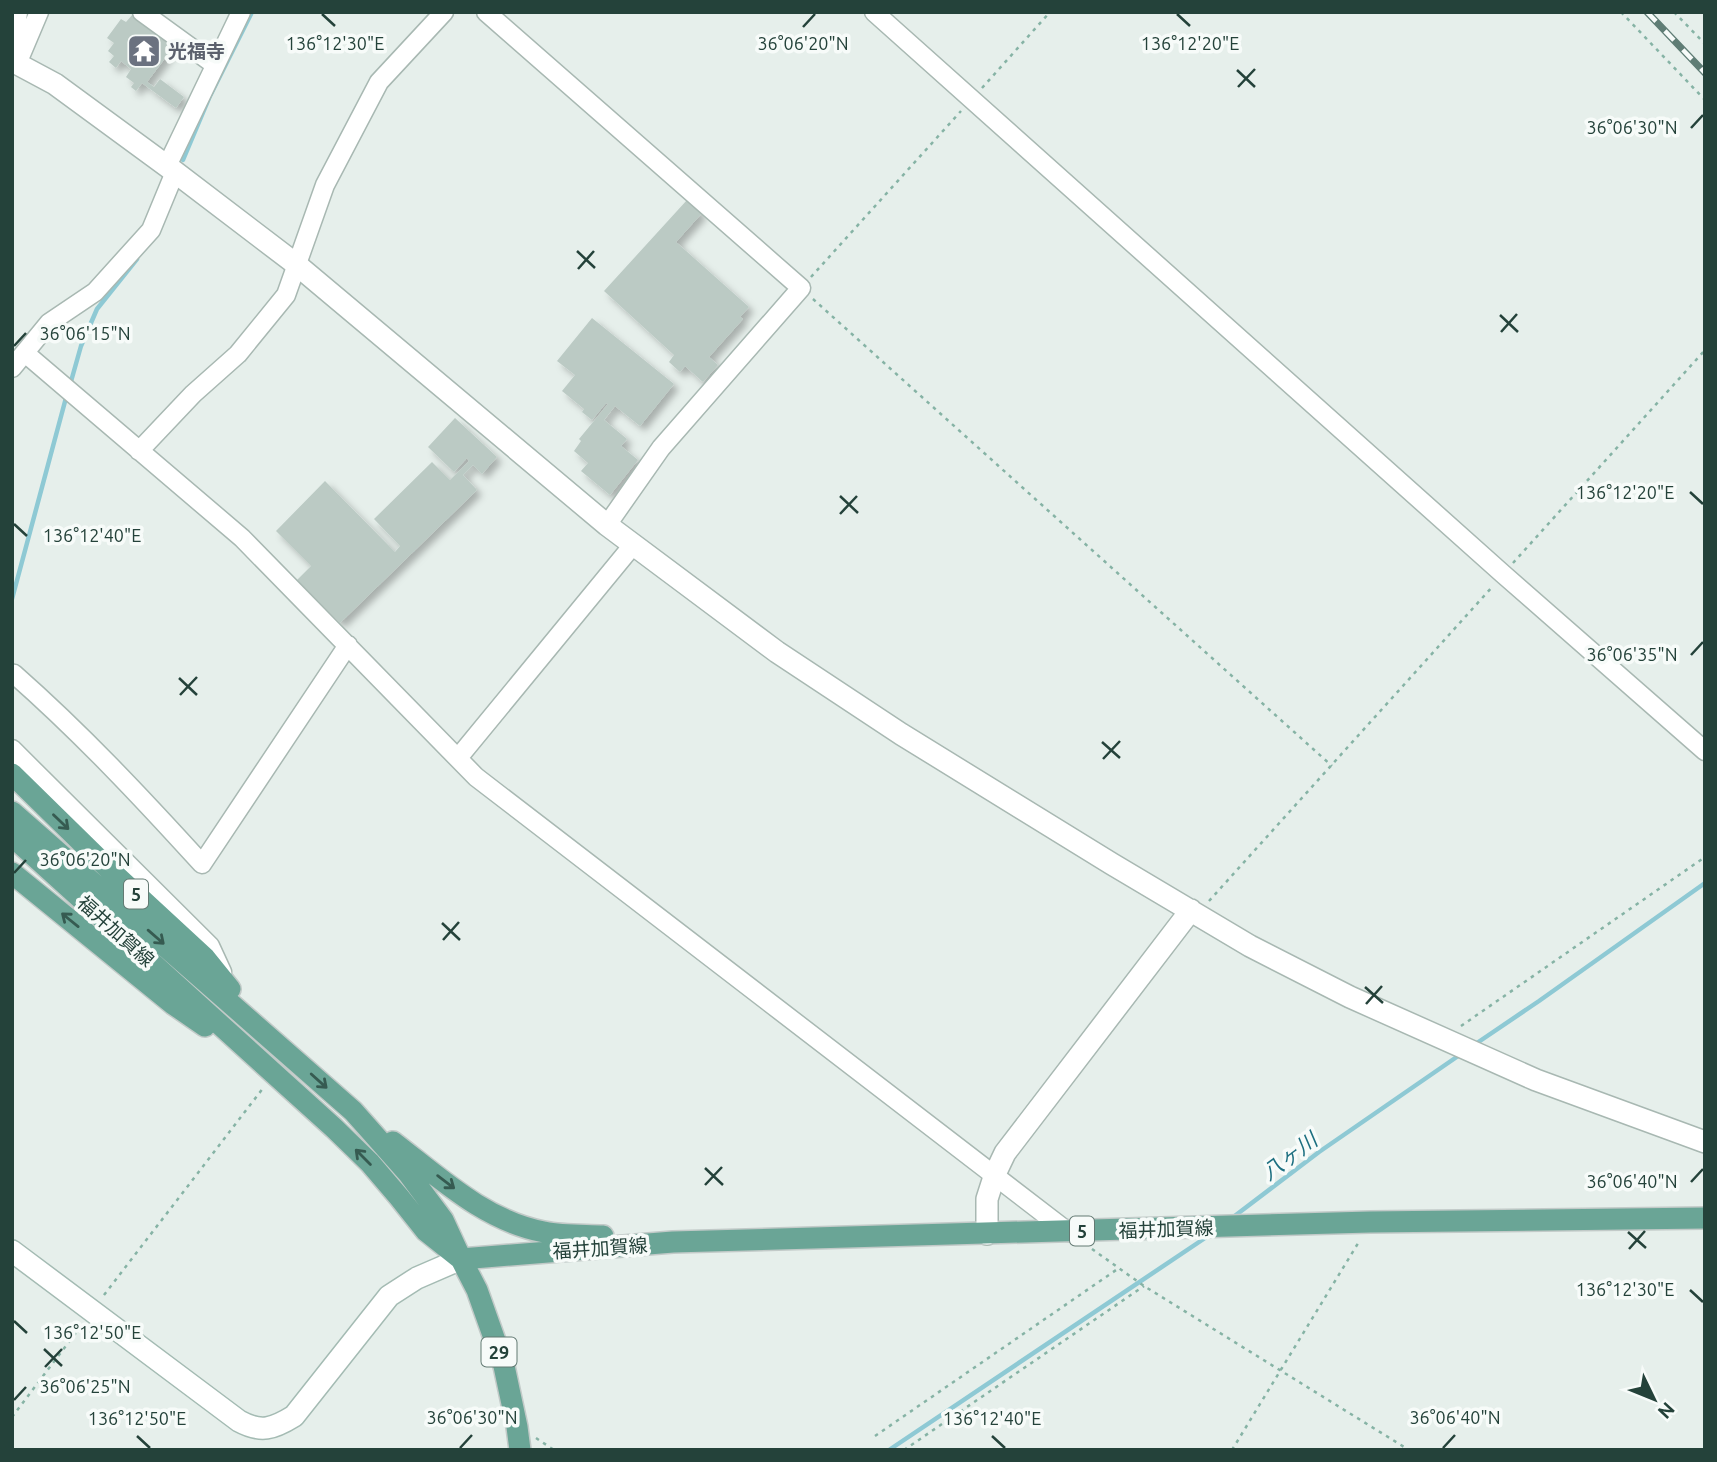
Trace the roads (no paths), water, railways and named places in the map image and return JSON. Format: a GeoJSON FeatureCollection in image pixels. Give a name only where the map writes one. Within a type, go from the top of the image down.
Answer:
{"type":"FeatureCollection","features":[{"type":"Feature","properties":{"kind":"main road","name":"5"},"geometry":{"type":"LineString","coordinates":[[12,774],[205,958],[229,986],[253,1021]]}},
{"type":"Feature","properties":{"kind":"main road","name":"福井加賀線"},"geometry":{"type":"LineString","coordinates":[[12,812],[353,1111],[408,1173],[443,1220],[461,1259]]}},
{"type":"Feature","properties":{"kind":"main road","name":"福井加賀線"},"geometry":{"type":"LineString","coordinates":[[12,836],[334,1128],[370,1163],[426,1231],[461,1259],[673,1242],[1370,1222],[1705,1218]]}},
{"type":"Feature","properties":{"kind":"main road","name":"5"},"geometry":{"type":"LineString","coordinates":[[12,873],[173,1004],[198,1022],[243,1047]]}},
{"type":"Feature","properties":{"kind":"main road"},"geometry":{"type":"LineString","coordinates":[[353,1111],[476,1205],[510,1223],[546,1233],[673,1242]]}},
{"type":"Feature","properties":{"kind":"main road","name":"29"},"geometry":{"type":"LineString","coordinates":[[461,1259],[477,1290],[504,1366],[520,1450]]}},
{"type":"Feature","properties":{"kind":"street"},"geometry":{"type":"LineString","coordinates":[[14,61],[18,12]]}},
{"type":"Feature","properties":{"kind":"street"},"geometry":{"type":"LineString","coordinates":[[14,61],[39,12]]}},
{"type":"Feature","properties":{"kind":"street"},"geometry":{"type":"LineString","coordinates":[[142,12],[215,65]]}},
{"type":"Feature","properties":{"kind":"street"},"geometry":{"type":"LineString","coordinates":[[12,368],[49,323],[95,292],[151,230],[171,169],[215,65],[241,12]]}},
{"type":"Feature","properties":{"kind":"street"},"geometry":{"type":"LineString","coordinates":[[139,451],[193,394],[238,354],[286,295],[325,185],[379,82],[444,12]]}},
{"type":"Feature","properties":{"kind":"street"},"geometry":{"type":"LineString","coordinates":[[486,12],[801,288],[661,448],[607,525]]}},
{"type":"Feature","properties":{"kind":"street"},"geometry":{"type":"LineString","coordinates":[[874,12],[1705,751]]}},
{"type":"Feature","properties":{"kind":"street"},"geometry":{"type":"LineString","coordinates":[[14,61],[55,84],[297,265],[607,525],[777,652],[844,698],[1100,857],[1250,946],[1350,997],[1536,1080],[1705,1142]]}},
{"type":"Feature","properties":{"kind":"street"},"geometry":{"type":"LineString","coordinates":[[25,353],[242,538],[476,777],[1068,1232]]}},
{"type":"Feature","properties":{"kind":"street"},"geometry":{"type":"LineString","coordinates":[[458,758],[634,545]]}},
{"type":"Feature","properties":{"kind":"street"},"geometry":{"type":"LineString","coordinates":[[12,674],[50,706],[135,791],[202,864],[348,645]]}},
{"type":"Feature","properties":{"kind":"street"},"geometry":{"type":"LineString","coordinates":[[12,749],[210,946],[229,986]]}},
{"type":"Feature","properties":{"kind":"street"},"geometry":{"type":"LineString","coordinates":[[987,1234],[987,1199],[1005,1153],[1194,912]]}},
{"type":"Feature","properties":{"kind":"street"},"geometry":{"type":"LineString","coordinates":[[12,1251],[239,1421],[263,1429],[276,1426],[293,1416],[389,1296],[416,1278],[461,1259]]}},
{"type":"Feature","properties":{"kind":"waterway"},"geometry":{"type":"LineString","coordinates":[[183,160],[210,96],[252,12]]}},
{"type":"Feature","properties":{"kind":"waterway"},"geometry":{"type":"LineString","coordinates":[[70,385],[81,346],[97,309],[137,259]]}},
{"type":"Feature","properties":{"kind":"waterway"},"geometry":{"type":"LineString","coordinates":[[12,599],[67,394]]}},
{"type":"Feature","properties":{"kind":"waterway","name":"八ヶ川"},"geometry":{"type":"LineString","coordinates":[[1474,1045],[1705,883]]}},
{"type":"Feature","properties":{"kind":"waterway","name":"八ヶ川"},"geometry":{"type":"LineString","coordinates":[[1232,1218],[1319,1152],[1461,1054]]}},
{"type":"Feature","properties":{"kind":"waterway","name":"八ヶ川"},"geometry":{"type":"LineString","coordinates":[[889,1450],[1211,1234]]}},
{"type":"Feature","properties":{"kind":"railway"},"geometry":{"type":"LineString","coordinates":[[1647,12],[1705,73]]}},
{"type":"Feature","properties":{"kind":"place","name":"光福寺"},"geometry":{"type":"Point","coordinates":[144,51]}}]}
